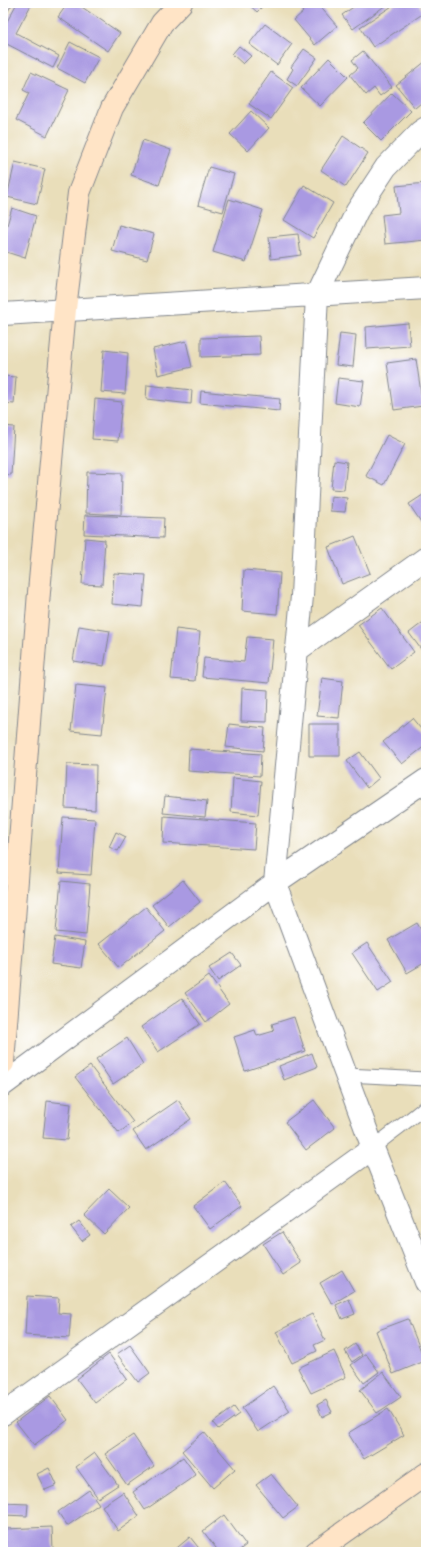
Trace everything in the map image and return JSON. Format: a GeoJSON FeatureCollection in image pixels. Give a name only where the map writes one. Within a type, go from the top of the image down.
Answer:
{"type":"FeatureCollection","features":[{"type":"Feature","properties":{"kind":"street"},"geometry":{"type":"LineString","coordinates":[[3,1063],[39,592],[65,309],[79,193],[112,108],[162,23],[181,3]]}},
{"type":"Feature","properties":{"kind":"street"},"geometry":{"type":"LineString","coordinates":[[426,128],[420,132],[386,167],[357,211],[317,295],[302,596],[275,882],[373,1148],[426,1282]]}},
{"type":"Feature","properties":{"kind":"street"},"geometry":{"type":"LineString","coordinates":[[3,314],[426,288]]}},
{"type":"Feature","properties":{"kind":"street"},"geometry":{"type":"LineString","coordinates":[[296,650],[426,558]]}},
{"type":"Feature","properties":{"kind":"street"},"geometry":{"type":"LineString","coordinates":[[3,1085],[275,882],[426,780]]}},
{"type":"Feature","properties":{"kind":"street"},"geometry":{"type":"LineString","coordinates":[[3,1414],[373,1148]]}},
{"type":"Feature","properties":{"kind":"street"},"geometry":{"type":"LineString","coordinates":[[316,1552],[426,1474]]}},
{"type":"Feature","properties":{"kind":"lane"},"geometry":{"type":"LineString","coordinates":[[346,1075],[426,1079]]}},
{"type":"Feature","properties":{"kind":"lane"},"geometry":{"type":"LineString","coordinates":[[373,1148],[426,1106]]}},
{"type":"Feature","properties":{"kind":"building"},"geometry":{"type":"Polygon","coordinates":[[[3,3],[13,3],[6,14],[3,12],[3,3]]]}},
{"type":"Feature","properties":{"kind":"building"},"geometry":{"type":"Polygon","coordinates":[[[17,3],[32,3],[16,33],[59,56],[53,68],[3,42],[3,29],[17,3]]]}},
{"type":"Feature","properties":{"kind":"building"},"geometry":{"type":"Polygon","coordinates":[[[68,3],[76,3],[120,33],[108,51],[58,17],[68,3]]]}},
{"type":"Feature","properties":{"kind":"building"},"geometry":{"type":"Polygon","coordinates":[[[247,3],[266,3],[257,12],[247,3]]]}},
{"type":"Feature","properties":{"kind":"building"},"geometry":{"type":"Polygon","coordinates":[[[295,3],[317,3],[337,26],[315,45],[294,20],[303,12],[295,3]]]}},
{"type":"Feature","properties":{"kind":"building"},"geometry":{"type":"Polygon","coordinates":[[[359,3],[384,3],[386,5],[353,29],[342,15],[359,3]]]}},
{"type":"Feature","properties":{"kind":"building"},"geometry":{"type":"Polygon","coordinates":[[[397,3],[418,3],[424,13],[373,47],[360,27],[397,3]]]}},
{"type":"Feature","properties":{"kind":"building"},"geometry":{"type":"Polygon","coordinates":[[[265,24],[292,44],[277,65],[249,44],[265,24]]]}},
{"type":"Feature","properties":{"kind":"building"},"geometry":{"type":"Polygon","coordinates":[[[70,42],[99,57],[85,83],[57,68],[70,42]]]}},
{"type":"Feature","properties":{"kind":"building"},"geometry":{"type":"Polygon","coordinates":[[[239,46],[251,56],[243,64],[232,54],[239,46]]]}},
{"type":"Feature","properties":{"kind":"building"},"geometry":{"type":"Polygon","coordinates":[[[304,49],[317,58],[297,86],[287,79],[293,69],[291,67],[304,49]]]}},
{"type":"Feature","properties":{"kind":"building"},"geometry":{"type":"Polygon","coordinates":[[[363,51],[392,87],[380,96],[374,88],[366,95],[350,75],[358,68],[352,60],[363,51]]]}},
{"type":"Feature","properties":{"kind":"building"},"geometry":{"type":"Polygon","coordinates":[[[329,58],[348,77],[320,106],[301,88],[329,58]]]}},
{"type":"Feature","properties":{"kind":"building"},"geometry":{"type":"Polygon","coordinates":[[[426,61],[426,99],[415,108],[396,85],[426,61]]]}},
{"type":"Feature","properties":{"kind":"building"},"geometry":{"type":"Polygon","coordinates":[[[31,72],[69,90],[47,136],[16,120],[29,93],[23,90],[31,72]]]}},
{"type":"Feature","properties":{"kind":"building"},"geometry":{"type":"Polygon","coordinates":[[[271,72],[293,88],[271,119],[249,104],[271,72]]]}},
{"type":"Feature","properties":{"kind":"building"},"geometry":{"type":"Polygon","coordinates":[[[392,93],[411,111],[381,141],[363,123],[392,93]]]}},
{"type":"Feature","properties":{"kind":"building"},"geometry":{"type":"Polygon","coordinates":[[[251,111],[269,128],[248,151],[230,134],[251,111]]]}},
{"type":"Feature","properties":{"kind":"building"},"geometry":{"type":"Polygon","coordinates":[[[343,136],[368,153],[346,187],[321,170],[343,136]]]}},
{"type":"Feature","properties":{"kind":"building"},"geometry":{"type":"Polygon","coordinates":[[[143,140],[171,150],[159,185],[131,175],[143,140]]]}},
{"type":"Feature","properties":{"kind":"building"},"geometry":{"type":"Polygon","coordinates":[[[15,162],[45,169],[37,204],[7,197],[15,162]]]}},
{"type":"Feature","properties":{"kind":"building"},"geometry":{"type":"Polygon","coordinates":[[[209,167],[234,174],[223,212],[198,205],[209,167]]]}},
{"type":"Feature","properties":{"kind":"building"},"geometry":{"type":"Polygon","coordinates":[[[426,183],[426,240],[385,244],[382,215],[399,213],[396,186],[426,183]]]}},
{"type":"Feature","properties":{"kind":"building"},"geometry":{"type":"Polygon","coordinates":[[[304,185],[333,203],[313,238],[284,220],[304,185]]]}},
{"type":"Feature","properties":{"kind":"building"},"geometry":{"type":"Polygon","coordinates":[[[229,199],[263,210],[246,262],[213,252],[229,199]]]}},
{"type":"Feature","properties":{"kind":"building"},"geometry":{"type":"Polygon","coordinates":[[[12,208],[36,216],[25,258],[3,251],[3,239],[12,208]]]}},
{"type":"Feature","properties":{"kind":"building"},"geometry":{"type":"Polygon","coordinates":[[[119,225],[154,234],[147,260],[112,251],[119,225]]]}},
{"type":"Feature","properties":{"kind":"building"},"geometry":{"type":"Polygon","coordinates":[[[298,234],[301,255],[271,259],[269,237],[298,234]]]}},
{"type":"Feature","properties":{"kind":"building"},"geometry":{"type":"Polygon","coordinates":[[[408,323],[410,346],[367,349],[366,327],[408,323]]]}},
{"type":"Feature","properties":{"kind":"building"},"geometry":{"type":"Polygon","coordinates":[[[340,333],[356,335],[353,367],[336,365],[340,333]]]}},
{"type":"Feature","properties":{"kind":"building"},"geometry":{"type":"Polygon","coordinates":[[[259,336],[260,355],[201,357],[201,338],[259,336]]]}},
{"type":"Feature","properties":{"kind":"building"},"geometry":{"type":"Polygon","coordinates":[[[186,341],[192,367],[158,375],[153,349],[186,341]]]}},
{"type":"Feature","properties":{"kind":"building"},"geometry":{"type":"Polygon","coordinates":[[[104,350],[128,353],[125,394],[101,392],[104,350]]]}},
{"type":"Feature","properties":{"kind":"building"},"geometry":{"type":"Polygon","coordinates":[[[416,359],[423,406],[394,410],[387,363],[416,359]]]}},
{"type":"Feature","properties":{"kind":"building"},"geometry":{"type":"Polygon","coordinates":[[[3,376],[16,377],[14,404],[3,403],[3,376]]]}},
{"type":"Feature","properties":{"kind":"building"},"geometry":{"type":"Polygon","coordinates":[[[338,378],[364,381],[360,407],[335,403],[338,378]]]}},
{"type":"Feature","properties":{"kind":"building"},"geometry":{"type":"Polygon","coordinates":[[[147,385],[192,390],[191,404],[146,399],[147,385]]]}},
{"type":"Feature","properties":{"kind":"building"},"geometry":{"type":"Polygon","coordinates":[[[201,391],[280,399],[279,411],[200,403],[201,391]]]}},
{"type":"Feature","properties":{"kind":"building"},"geometry":{"type":"Polygon","coordinates":[[[95,399],[122,402],[118,441],[92,439],[95,399]]]}},
{"type":"Feature","properties":{"kind":"building"},"geometry":{"type":"Polygon","coordinates":[[[3,426],[14,427],[11,475],[3,474],[3,426]]]}},
{"type":"Feature","properties":{"kind":"building"},"geometry":{"type":"Polygon","coordinates":[[[387,435],[405,444],[384,485],[366,476],[387,435]]]}},
{"type":"Feature","properties":{"kind":"building"},"geometry":{"type":"Polygon","coordinates":[[[334,460],[347,462],[344,490],[331,489],[334,460]]]}},
{"type":"Feature","properties":{"kind":"building"},"geometry":{"type":"Polygon","coordinates":[[[87,472],[122,473],[121,515],[86,513],[87,472]]]}},
{"type":"Feature","properties":{"kind":"building"},"geometry":{"type":"Polygon","coordinates":[[[426,493],[426,527],[425,528],[409,504],[426,493]]]}},
{"type":"Feature","properties":{"kind":"building"},"geometry":{"type":"Polygon","coordinates":[[[331,496],[347,498],[345,512],[330,511],[331,496]]]}},
{"type":"Feature","properties":{"kind":"building"},"geometry":{"type":"Polygon","coordinates":[[[85,515],[164,518],[163,538],[84,534],[85,515]]]}},
{"type":"Feature","properties":{"kind":"building"},"geometry":{"type":"Polygon","coordinates":[[[355,536],[370,573],[342,584],[328,547],[355,536]]]}},
{"type":"Feature","properties":{"kind":"building"},"geometry":{"type":"Polygon","coordinates":[[[85,538],[105,540],[102,585],[82,584],[85,538]]]}},
{"type":"Feature","properties":{"kind":"building"},"geometry":{"type":"Polygon","coordinates":[[[244,570],[280,573],[277,614],[242,611],[244,570]]]}},
{"type":"Feature","properties":{"kind":"building"},"geometry":{"type":"Polygon","coordinates":[[[114,573],[146,575],[143,607],[112,604],[114,573]]]}},
{"type":"Feature","properties":{"kind":"building"},"geometry":{"type":"Polygon","coordinates":[[[382,608],[414,652],[391,669],[358,625],[382,608]]]}},
{"type":"Feature","properties":{"kind":"building"},"geometry":{"type":"Polygon","coordinates":[[[426,620],[426,656],[409,633],[426,620]]]}},
{"type":"Feature","properties":{"kind":"building"},"geometry":{"type":"Polygon","coordinates":[[[79,626],[110,631],[104,666],[73,661],[79,626]]]}},
{"type":"Feature","properties":{"kind":"building"},"geometry":{"type":"Polygon","coordinates":[[[176,629],[200,632],[195,681],[171,679],[176,629]]]}},
{"type":"Feature","properties":{"kind":"building"},"geometry":{"type":"Polygon","coordinates":[[[247,637],[273,639],[269,683],[202,677],[204,658],[244,662],[247,637]]]}},
{"type":"Feature","properties":{"kind":"building"},"geometry":{"type":"Polygon","coordinates":[[[322,678],[343,681],[339,718],[317,716],[322,678]]]}},
{"type":"Feature","properties":{"kind":"building"},"geometry":{"type":"Polygon","coordinates":[[[76,685],[107,688],[102,734],[71,731],[76,685]]]}},
{"type":"Feature","properties":{"kind":"building"},"geometry":{"type":"Polygon","coordinates":[[[242,688],[268,690],[267,722],[241,721],[242,688]]]}},
{"type":"Feature","properties":{"kind":"building"},"geometry":{"type":"Polygon","coordinates":[[[412,718],[426,735],[426,745],[402,764],[383,742],[412,718]]]}},
{"type":"Feature","properties":{"kind":"building"},"geometry":{"type":"Polygon","coordinates":[[[229,724],[265,728],[263,751],[226,747],[229,724]]]}},
{"type":"Feature","properties":{"kind":"building"},"geometry":{"type":"Polygon","coordinates":[[[309,724],[340,724],[340,756],[309,756],[309,724]]]}},
{"type":"Feature","properties":{"kind":"building"},"geometry":{"type":"Polygon","coordinates":[[[189,749],[261,754],[260,776],[188,771],[189,749]]]}},
{"type":"Feature","properties":{"kind":"building"},"geometry":{"type":"Polygon","coordinates":[[[360,752],[379,778],[367,788],[347,761],[360,752]]]}},
{"type":"Feature","properties":{"kind":"building"},"geometry":{"type":"Polygon","coordinates":[[[67,764],[96,765],[95,810],[65,808],[67,764]]]}},
{"type":"Feature","properties":{"kind":"building"},"geometry":{"type":"Polygon","coordinates":[[[233,778],[261,781],[258,815],[231,812],[233,778]]]}},
{"type":"Feature","properties":{"kind":"building"},"geometry":{"type":"Polygon","coordinates":[[[165,796],[207,801],[205,817],[163,813],[165,796]]]}},
{"type":"Feature","properties":{"kind":"building"},"geometry":{"type":"Polygon","coordinates":[[[164,816],[256,823],[254,849],[163,843],[164,816]]]}},
{"type":"Feature","properties":{"kind":"building"},"geometry":{"type":"Polygon","coordinates":[[[63,817],[95,819],[91,875],[59,873],[63,817]]]}},
{"type":"Feature","properties":{"kind":"building"},"geometry":{"type":"Polygon","coordinates":[[[116,832],[126,837],[118,851],[109,847],[116,832]]]}},
{"type":"Feature","properties":{"kind":"building"},"geometry":{"type":"Polygon","coordinates":[[[183,880],[200,902],[169,927],[152,905],[183,880]]]}},
{"type":"Feature","properties":{"kind":"building"},"geometry":{"type":"Polygon","coordinates":[[[61,881],[90,884],[86,935],[56,932],[61,881]]]}},
{"type":"Feature","properties":{"kind":"building"},"geometry":{"type":"Polygon","coordinates":[[[146,907],[165,931],[119,968],[99,944],[146,907]]]}},
{"type":"Feature","properties":{"kind":"building"},"geometry":{"type":"Polygon","coordinates":[[[417,923],[426,938],[426,962],[407,973],[388,940],[417,923]]]}},
{"type":"Feature","properties":{"kind":"building"},"geometry":{"type":"Polygon","coordinates":[[[55,937],[85,942],[81,968],[51,964],[55,937]]]}},
{"type":"Feature","properties":{"kind":"building"},"geometry":{"type":"Polygon","coordinates":[[[367,943],[393,982],[378,992],[352,953],[367,943]]]}},
{"type":"Feature","properties":{"kind":"building"},"geometry":{"type":"Polygon","coordinates":[[[232,953],[241,965],[218,981],[209,968],[232,953]]]}},
{"type":"Feature","properties":{"kind":"building"},"geometry":{"type":"Polygon","coordinates":[[[209,976],[229,1004],[206,1022],[185,993],[209,976]]]}},
{"type":"Feature","properties":{"kind":"building"},"geometry":{"type":"Polygon","coordinates":[[[182,998],[200,1024],[158,1052],[141,1027],[182,998]]]}},
{"type":"Feature","properties":{"kind":"building"},"geometry":{"type":"Polygon","coordinates":[[[294,1017],[305,1051],[245,1071],[234,1037],[255,1030],[257,1036],[274,1031],[272,1024],[294,1017]]]}},
{"type":"Feature","properties":{"kind":"building"},"geometry":{"type":"Polygon","coordinates":[[[127,1038],[143,1064],[113,1084],[96,1059],[127,1038]]]}},
{"type":"Feature","properties":{"kind":"building"},"geometry":{"type":"Polygon","coordinates":[[[312,1053],[317,1067],[284,1080],[279,1066],[312,1053]]]}},
{"type":"Feature","properties":{"kind":"building"},"geometry":{"type":"Polygon","coordinates":[[[90,1066],[133,1122],[119,1133],[75,1077],[90,1066]]]}},
{"type":"Feature","properties":{"kind":"building"},"geometry":{"type":"Polygon","coordinates":[[[178,1100],[191,1119],[146,1150],[133,1131],[178,1100]]]}},
{"type":"Feature","properties":{"kind":"building"},"geometry":{"type":"Polygon","coordinates":[[[314,1100],[335,1128],[306,1150],[285,1122],[314,1100]]]}},
{"type":"Feature","properties":{"kind":"building"},"geometry":{"type":"Polygon","coordinates":[[[47,1101],[71,1104],[67,1140],[43,1138],[47,1101]]]}},
{"type":"Feature","properties":{"kind":"building"},"geometry":{"type":"Polygon","coordinates":[[[225,1182],[242,1206],[210,1229],[193,1206],[225,1182]]]}},
{"type":"Feature","properties":{"kind":"building"},"geometry":{"type":"Polygon","coordinates":[[[109,1189],[129,1208],[104,1234],[84,1215],[109,1189]]]}},
{"type":"Feature","properties":{"kind":"building"},"geometry":{"type":"Polygon","coordinates":[[[79,1221],[90,1235],[82,1241],[71,1227],[79,1221]]]}},
{"type":"Feature","properties":{"kind":"building"},"geometry":{"type":"Polygon","coordinates":[[[282,1232],[301,1263],[283,1275],[263,1244],[282,1232]]]}},
{"type":"Feature","properties":{"kind":"building"},"geometry":{"type":"Polygon","coordinates":[[[342,1270],[354,1291],[332,1304],[320,1283],[342,1270]]]}},
{"type":"Feature","properties":{"kind":"building"},"geometry":{"type":"Polygon","coordinates":[[[27,1296],[59,1298],[58,1313],[71,1314],[69,1338],[25,1335],[27,1296]]]}},
{"type":"Feature","properties":{"kind":"building"},"geometry":{"type":"Polygon","coordinates":[[[349,1299],[355,1314],[342,1319],[336,1305],[349,1299]]]}},
{"type":"Feature","properties":{"kind":"building"},"geometry":{"type":"Polygon","coordinates":[[[312,1314],[325,1340],[314,1345],[317,1351],[292,1363],[276,1332],[312,1314]]]}},
{"type":"Feature","properties":{"kind":"building"},"geometry":{"type":"Polygon","coordinates":[[[408,1319],[425,1361],[393,1374],[376,1331],[408,1319]]]}},
{"type":"Feature","properties":{"kind":"building"},"geometry":{"type":"Polygon","coordinates":[[[355,1344],[362,1355],[352,1362],[345,1351],[355,1344]]]}},
{"type":"Feature","properties":{"kind":"building"},"geometry":{"type":"Polygon","coordinates":[[[130,1345],[150,1373],[138,1382],[117,1354],[130,1345]]]}},
{"type":"Feature","properties":{"kind":"building"},"geometry":{"type":"Polygon","coordinates":[[[334,1351],[346,1377],[311,1393],[298,1368],[334,1351]]]}},
{"type":"Feature","properties":{"kind":"building"},"geometry":{"type":"Polygon","coordinates":[[[109,1354],[127,1379],[95,1403],[77,1379],[109,1354]]]}},
{"type":"Feature","properties":{"kind":"building"},"geometry":{"type":"Polygon","coordinates":[[[366,1354],[379,1372],[364,1383],[351,1365],[366,1354]]]}},
{"type":"Feature","properties":{"kind":"building"},"geometry":{"type":"Polygon","coordinates":[[[383,1372],[401,1397],[377,1413],[360,1390],[383,1372]]]}},
{"type":"Feature","properties":{"kind":"building"},"geometry":{"type":"Polygon","coordinates":[[[273,1386],[290,1411],[258,1432],[242,1408],[273,1386]]]}},
{"type":"Feature","properties":{"kind":"building"},"geometry":{"type":"Polygon","coordinates":[[[50,1396],[68,1420],[34,1445],[16,1422],[50,1396]]]}},
{"type":"Feature","properties":{"kind":"building"},"geometry":{"type":"Polygon","coordinates":[[[326,1400],[332,1412],[322,1417],[317,1405],[326,1400]]]}},
{"type":"Feature","properties":{"kind":"building"},"geometry":{"type":"Polygon","coordinates":[[[234,1407],[239,1414],[218,1429],[213,1423],[234,1407]]]}},
{"type":"Feature","properties":{"kind":"building"},"geometry":{"type":"Polygon","coordinates":[[[388,1409],[404,1435],[364,1459],[348,1433],[388,1409]]]}},
{"type":"Feature","properties":{"kind":"building"},"geometry":{"type":"Polygon","coordinates":[[[204,1432],[235,1469],[213,1488],[182,1451],[204,1432]]]}},
{"type":"Feature","properties":{"kind":"building"},"geometry":{"type":"Polygon","coordinates":[[[133,1435],[154,1466],[127,1485],[105,1454],[133,1435]]]}},
{"type":"Feature","properties":{"kind":"building"},"geometry":{"type":"Polygon","coordinates":[[[95,1453],[118,1485],[98,1498],[76,1467],[95,1453]]]}},
{"type":"Feature","properties":{"kind":"building"},"geometry":{"type":"Polygon","coordinates":[[[183,1457],[196,1475],[145,1510],[133,1492],[183,1457]]]}},
{"type":"Feature","properties":{"kind":"building"},"geometry":{"type":"Polygon","coordinates":[[[49,1468],[57,1485],[45,1490],[37,1474],[49,1468]]]}},
{"type":"Feature","properties":{"kind":"building"},"geometry":{"type":"Polygon","coordinates":[[[271,1474],[298,1507],[283,1518],[256,1485],[271,1474]]]}},
{"type":"Feature","properties":{"kind":"building"},"geometry":{"type":"Polygon","coordinates":[[[89,1490],[99,1504],[67,1526],[58,1512],[89,1490]]]}},
{"type":"Feature","properties":{"kind":"building"},"geometry":{"type":"Polygon","coordinates":[[[123,1492],[139,1516],[118,1531],[102,1506],[123,1492]]]}},
{"type":"Feature","properties":{"kind":"building"},"geometry":{"type":"Polygon","coordinates":[[[3,1503],[28,1504],[27,1516],[3,1515],[3,1503]]]}},
{"type":"Feature","properties":{"kind":"building"},"geometry":{"type":"Polygon","coordinates":[[[224,1515],[246,1545],[237,1552],[219,1552],[203,1531],[224,1515]]]}},
{"type":"Feature","properties":{"kind":"building"},"geometry":{"type":"Polygon","coordinates":[[[52,1527],[53,1550],[6,1552],[5,1529],[52,1527]]]}},
{"type":"Feature","properties":{"kind":"building"},"geometry":{"type":"Polygon","coordinates":[[[190,1537],[202,1552],[172,1552],[190,1537]]]}}]}
